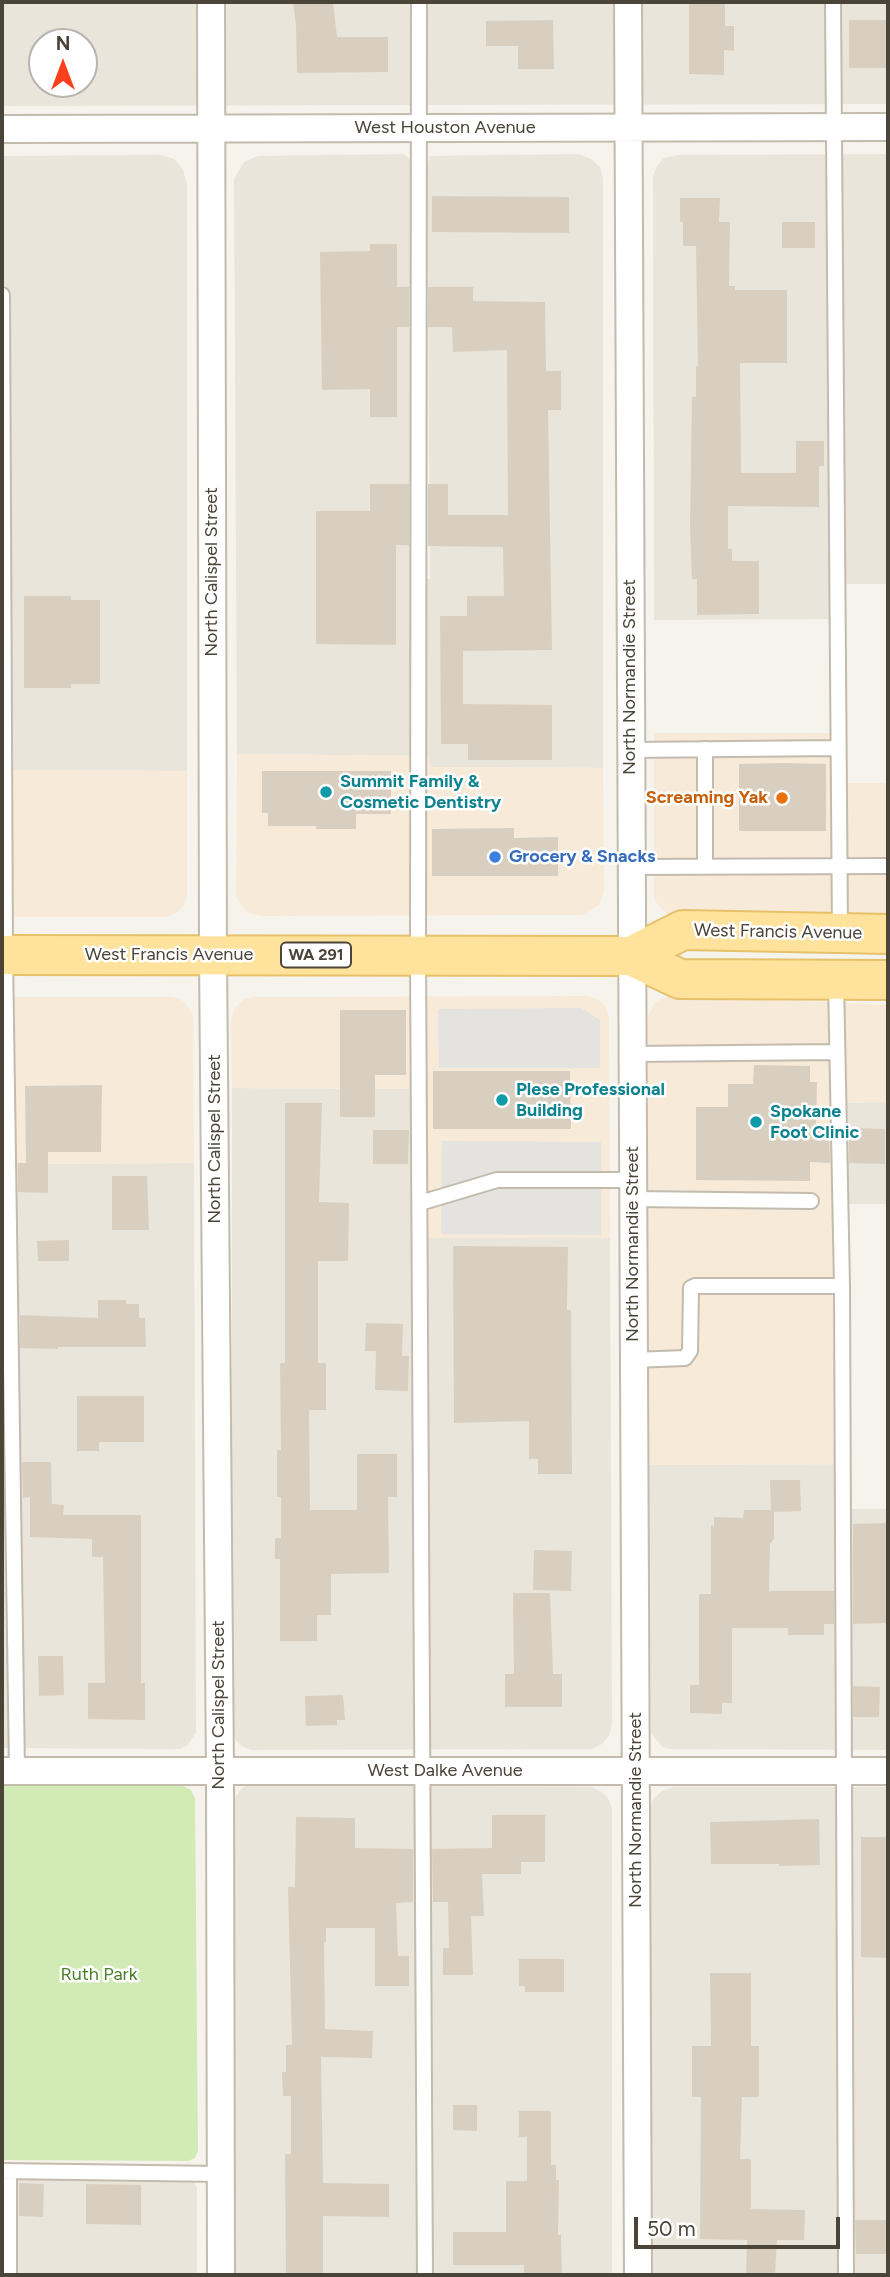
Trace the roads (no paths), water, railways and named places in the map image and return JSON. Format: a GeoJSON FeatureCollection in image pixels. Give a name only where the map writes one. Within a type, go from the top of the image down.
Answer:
{"type":"FeatureCollection","features":[{"type":"Feature","properties":{"kind":"main road","name":"West Francis Avenue"},"geometry":{"type":"LineString","coordinates":[[631,956],[683,930],[888,934]]}},
{"type":"Feature","properties":{"kind":"main road","name":"West Francis Avenue"},"geometry":{"type":"LineString","coordinates":[[4,955],[631,956],[680,979],[888,979]]}},
{"type":"Feature","properties":{"kind":"street","name":"North Calispel Street"},"geometry":{"type":"LineString","coordinates":[[211,2],[221,2275]]}},
{"type":"Feature","properties":{"kind":"street","name":"North Normandie Street"},"geometry":{"type":"LineString","coordinates":[[628,2],[638,2275]]}},
{"type":"Feature","properties":{"kind":"street","name":"West Houston Avenue"},"geometry":{"type":"LineString","coordinates":[[2,129],[888,127]]}},
{"type":"Feature","properties":{"kind":"street","name":"West Dalke Avenue"},"geometry":{"type":"LineString","coordinates":[[9,1771],[888,1771]]}},
{"type":"Feature","properties":{"kind":"lane"},"geometry":{"type":"LineString","coordinates":[[419,2],[418,955],[425,2275]]}},
{"type":"Feature","properties":{"kind":"lane"},"geometry":{"type":"LineString","coordinates":[[833,2],[840,935]]}},
{"type":"Feature","properties":{"kind":"lane"},"geometry":{"type":"LineString","coordinates":[[2,295],[9,1771]]}},
{"type":"Feature","properties":{"kind":"lane"},"geometry":{"type":"LineString","coordinates":[[630,750],[838,748]]}},
{"type":"Feature","properties":{"kind":"lane"},"geometry":{"type":"LineString","coordinates":[[705,749],[705,866]]}},
{"type":"Feature","properties":{"kind":"lane"},"geometry":{"type":"LineString","coordinates":[[631,867],[888,866]]}},
{"type":"Feature","properties":{"kind":"lane"},"geometry":{"type":"LineString","coordinates":[[836,980],[842,1286],[846,2275]]}},
{"type":"Feature","properties":{"kind":"lane"},"geometry":{"type":"LineString","coordinates":[[632,1054],[837,1052]]}},
{"type":"Feature","properties":{"kind":"lane"},"geometry":{"type":"LineString","coordinates":[[420,1203],[497,1180],[811,1200]]}},
{"type":"Feature","properties":{"kind":"lane"},"geometry":{"type":"LineString","coordinates":[[634,1360],[685,1358],[690,1351],[691,1288],[695,1286],[842,1286]]}},
{"type":"Feature","properties":{"kind":"lane"},"geometry":{"type":"LineString","coordinates":[[9,2275],[5,2171],[221,2174]]}},
{"type":"Feature","properties":{"kind":"place","name":"Summit Family & Cosmetic Dentistry"},"geometry":{"type":"Point","coordinates":[326,792]}},
{"type":"Feature","properties":{"kind":"place","name":"Screaming Yak"},"geometry":{"type":"Point","coordinates":[782,798]}},
{"type":"Feature","properties":{"kind":"place","name":"Grocery & Snacks"},"geometry":{"type":"Point","coordinates":[495,857]}},
{"type":"Feature","properties":{"kind":"place","name":"Plese Professional Building"},"geometry":{"type":"Point","coordinates":[502,1100]}},
{"type":"Feature","properties":{"kind":"place","name":"Spokane Foot Clinic"},"geometry":{"type":"Point","coordinates":[756,1122]}},
{"type":"Feature","properties":{"kind":"park label","name":"Ruth Park"},"geometry":{"type":"Point","coordinates":[99,1975]}}]}
